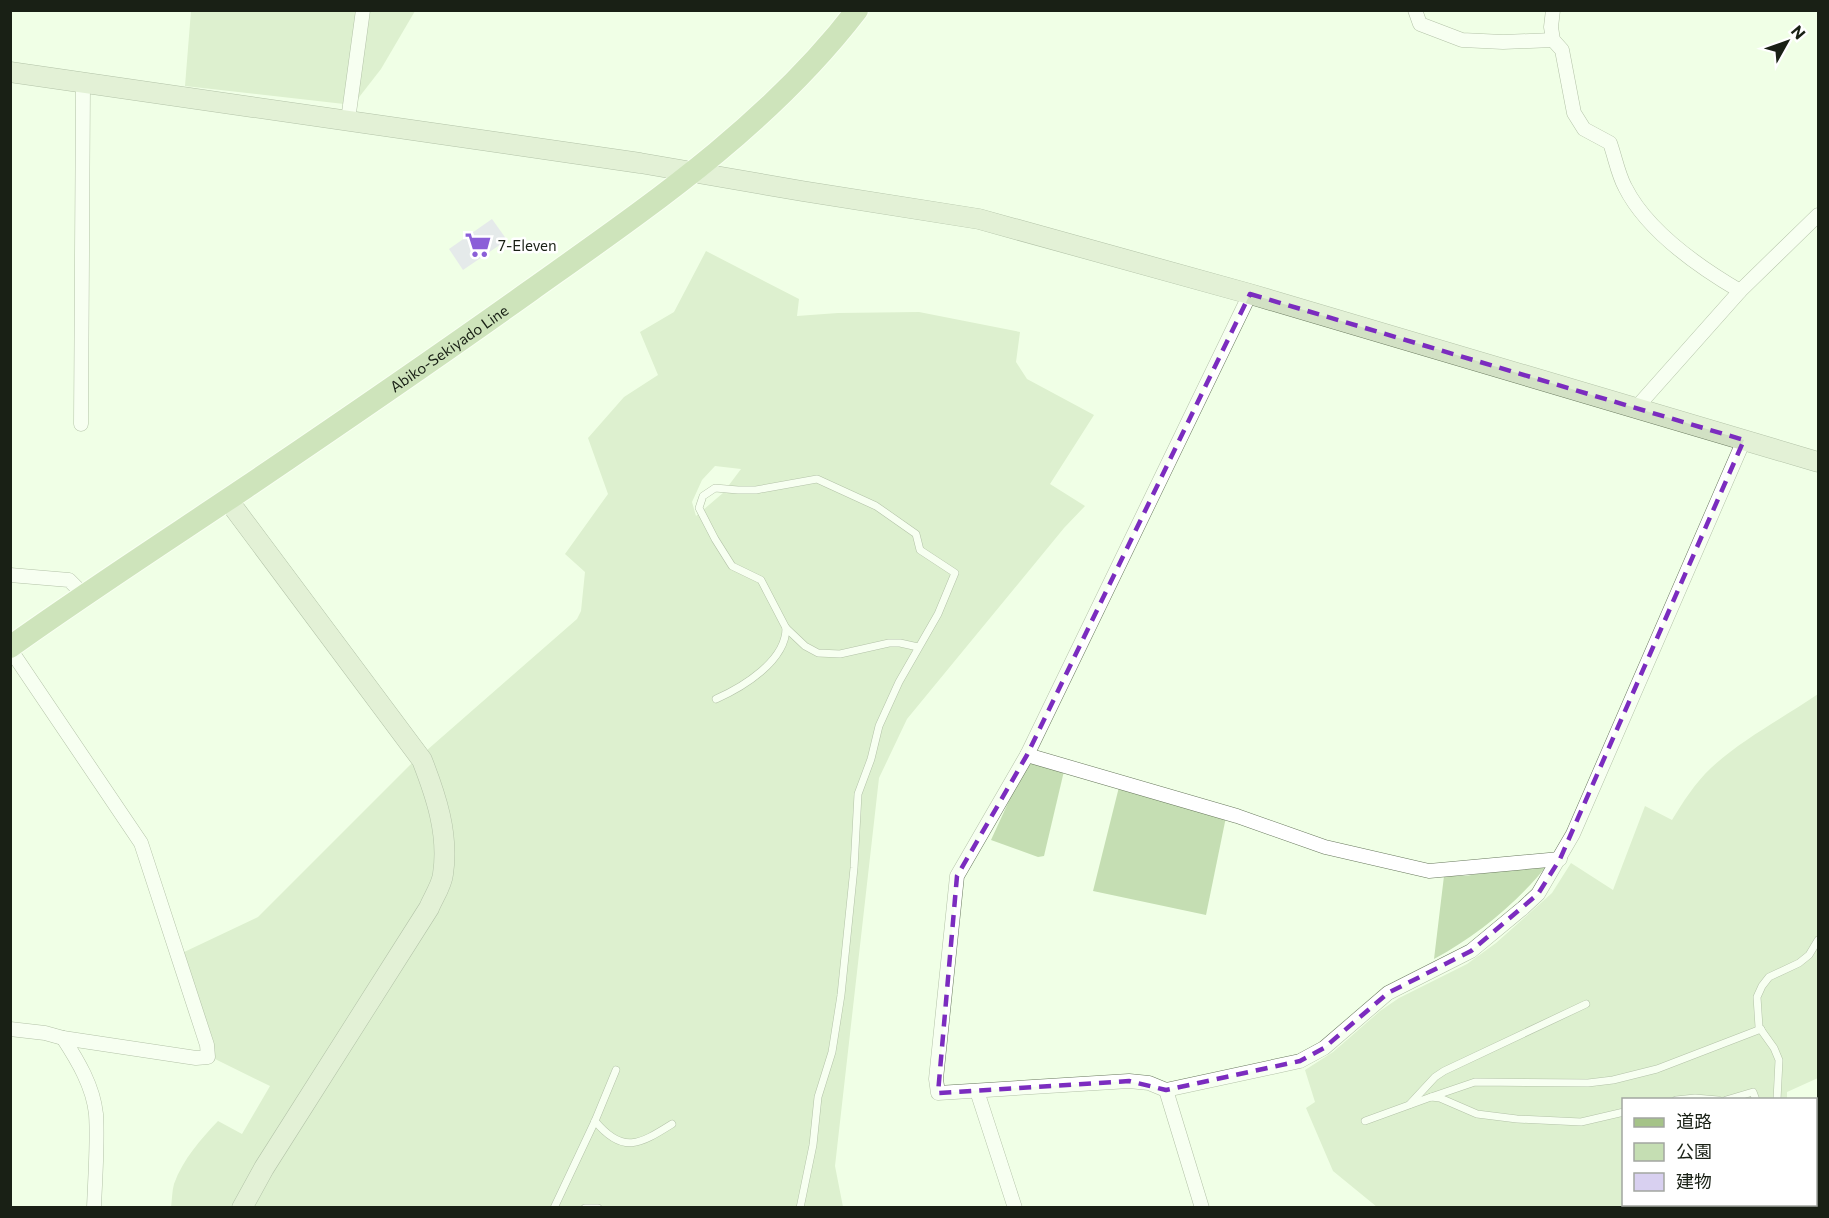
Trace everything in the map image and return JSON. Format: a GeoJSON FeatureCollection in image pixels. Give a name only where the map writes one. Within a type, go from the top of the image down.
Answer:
{"type":"FeatureCollection","features":[{"type":"Feature","properties":{"kind":"main road","name":"Abiko-Sekiyado Line"},"geometry":{"type":"LineString","coordinates":[[10,648],[84,595],[228,500],[482,326],[637,216],[745,130],[819,56],[857,10]]}},
{"type":"Feature","properties":{"kind":"street"},"geometry":{"type":"LineString","coordinates":[[348,120],[363,10]]}},
{"type":"Feature","properties":{"kind":"street"},"geometry":{"type":"LineString","coordinates":[[1415,10],[1420,24],[1462,40],[1503,42],[1553,40]]}},
{"type":"Feature","properties":{"kind":"street"},"geometry":{"type":"LineString","coordinates":[[1553,10],[1551,27],[1553,40],[1562,50],[1574,113],[1584,129],[1610,143],[1625,187],[1645,216],[1684,255],[1740,291]]}},
{"type":"Feature","properties":{"kind":"street"},"geometry":{"type":"LineString","coordinates":[[10,72],[640,163],[979,219],[1250,294],[1818,462]]}},
{"type":"Feature","properties":{"kind":"street"},"geometry":{"type":"LineString","coordinates":[[81,424],[83,83]]}},
{"type":"Feature","properties":{"kind":"street"},"geometry":{"type":"LineString","coordinates":[[1636,408],[1740,291],[1818,215]]}},
{"type":"Feature","properties":{"kind":"street"},"geometry":{"type":"LineString","coordinates":[[1250,294],[1027,755],[957,876],[936,1079],[938,1093],[1129,1081],[1149,1083],[1167,1090],[1300,1060],[1323,1048],[1388,993],[1471,951],[1539,894],[1560,859],[1573,834],[1744,440]]}},
{"type":"Feature","properties":{"kind":"street"},"geometry":{"type":"LineString","coordinates":[[228,500],[422,760],[437,798],[443,833],[443,875],[429,908],[264,1168],[242,1208]]}},
{"type":"Feature","properties":{"kind":"street"},"geometry":{"type":"LineString","coordinates":[[10,575],[69,580],[84,595]]}},
{"type":"Feature","properties":{"kind":"street"},"geometry":{"type":"LineString","coordinates":[[10,648],[141,843],[207,1045],[208,1057],[196,1058],[10,1029]]}},
{"type":"Feature","properties":{"kind":"street"},"geometry":{"type":"LineString","coordinates":[[1027,755],[1237,816],[1325,847],[1429,871],[1560,859]]}},
{"type":"Feature","properties":{"kind":"street"},"geometry":{"type":"LineString","coordinates":[[63,1038],[78,1060],[88,1083],[96,1114],[94,1208]]}},
{"type":"Feature","properties":{"kind":"street"},"geometry":{"type":"LineString","coordinates":[[1167,1090],[1202,1208]]}},
{"type":"Feature","properties":{"kind":"street"},"geometry":{"type":"LineString","coordinates":[[977,1091],[1015,1208]]}},
{"type":"Feature","properties":{"kind":"lane"},"geometry":{"type":"LineString","coordinates":[[800,1208],[813,1145],[818,1097],[832,1052],[841,995],[854,868],[858,794],[871,759],[879,726],[899,682],[938,614],[956,573],[920,550],[916,534],[876,506],[817,478],[756,490],[715,488],[703,496],[699,508],[715,540],[732,566],[761,580],[786,628],[806,646],[818,653],[840,654],[900,643],[918,648]]}},
{"type":"Feature","properties":{"kind":"lane"},"geometry":{"type":"LineString","coordinates":[[716,699],[732,692],[750,679],[779,653],[786,640],[786,628]]}},
{"type":"Feature","properties":{"kind":"lane"},"geometry":{"type":"LineString","coordinates":[[1777,1098],[1779,1060],[1761,1029],[1757,997],[1769,977],[1799,963],[1809,955],[1818,940]]}},
{"type":"Feature","properties":{"kind":"lane"},"geometry":{"type":"LineString","coordinates":[[1408,1106],[1435,1077],[1444,1071],[1586,1004]]}},
{"type":"Feature","properties":{"kind":"lane"},"geometry":{"type":"LineString","coordinates":[[1365,1121],[1475,1082],[1588,1083],[1614,1080],[1657,1069],[1761,1029]]}},
{"type":"Feature","properties":{"kind":"lane"},"geometry":{"type":"LineString","coordinates":[[554,1208],[616,1070]]}},
{"type":"Feature","properties":{"kind":"lane"},"geometry":{"type":"LineString","coordinates":[[1733,1098],[1753,1092],[1755,1098]]}},
{"type":"Feature","properties":{"kind":"lane"},"geometry":{"type":"LineString","coordinates":[[1431,1097],[1440,1098],[1477,1114],[1516,1119],[1581,1122],[1622,1112]]}},
{"type":"Feature","properties":{"kind":"lane"},"geometry":{"type":"LineString","coordinates":[[595,1121],[606,1134],[616,1140],[634,1144],[652,1137],[672,1124]]}},
{"type":"Feature","properties":{"kind":"lane"},"geometry":{"type":"LineString","coordinates":[[585,1208],[598,1208]]}},
{"type":"Feature","properties":{"kind":"highlighted area"},"geometry":{"type":"Polygon","coordinates":[[[1250,294],[1744,440],[1560,859],[1538,894],[1471,951],[1388,993],[1324,1048],[1300,1061],[1166,1090],[1129,1081],[938,1093],[957,876],[1027,755],[1250,294]]]}},
{"type":"Feature","properties":{"kind":"green space"},"geometry":{"type":"Polygon","coordinates":[[[191,11],[415,11],[381,69],[353,105],[185,86],[191,11]]]}},
{"type":"Feature","properties":{"kind":"green space"},"geometry":{"type":"Polygon","coordinates":[[[706,251],[799,299],[797,316],[919,312],[1020,332],[1016,362],[1027,379],[1094,415],[1050,484],[1085,506],[1064,528],[907,719],[879,778],[835,1166],[843,1207],[171,1208],[173,1187],[178,1175],[199,1142],[218,1121],[242,1134],[270,1086],[215,1059],[180,954],[258,917],[410,765],[577,619],[581,611],[585,572],[565,554],[608,494],[588,438],[624,397],[658,375],[640,332],[674,312],[706,251]],[[715,466],[702,480],[692,502],[696,516],[723,493],[741,469],[715,466]]]}},
{"type":"Feature","properties":{"kind":"green space"},"geometry":{"type":"Polygon","coordinates":[[[1818,694],[1818,1078],[1787,1092],[1787,1098],[1622,1098],[1622,1206],[1666,1207],[1377,1207],[1333,1171],[1306,1108],[1315,1102],[1305,1070],[1333,1052],[1380,1011],[1399,998],[1467,964],[1496,943],[1552,893],[1571,863],[1613,890],[1645,806],[1672,820],[1711,768],[1749,738],[1818,694]]]}},
{"type":"Feature","properties":{"kind":"green space"},"geometry":{"type":"Polygon","coordinates":[[[1030,762],[1064,771],[1044,856],[1038,857],[991,840],[1025,766],[1030,762]]]}},
{"type":"Feature","properties":{"kind":"green space"},"geometry":{"type":"Polygon","coordinates":[[[1119,787],[1226,817],[1206,915],[1093,891],[1119,787]]]}},
{"type":"Feature","properties":{"kind":"green space"},"geometry":{"type":"Polygon","coordinates":[[[1549,863],[1496,917],[1434,959],[1444,876],[1465,876],[1549,863]]]}},
{"type":"Feature","properties":{"kind":"green space"},"geometry":{"type":"Polygon","coordinates":[[[1817,1170],[1818,1207],[1669,1208],[1668,1206],[1817,1206],[1817,1170]]]}},
{"type":"Feature","properties":{"kind":"building","name":"7-Eleven"},"geometry":{"type":"Polygon","coordinates":[[[492,219],[507,240],[463,270],[449,249],[492,219]]]}},
{"type":"Feature","properties":{"kind":"place","name":"7-Eleven"},"geometry":{"type":"Point","coordinates":[478,245]}}]}
